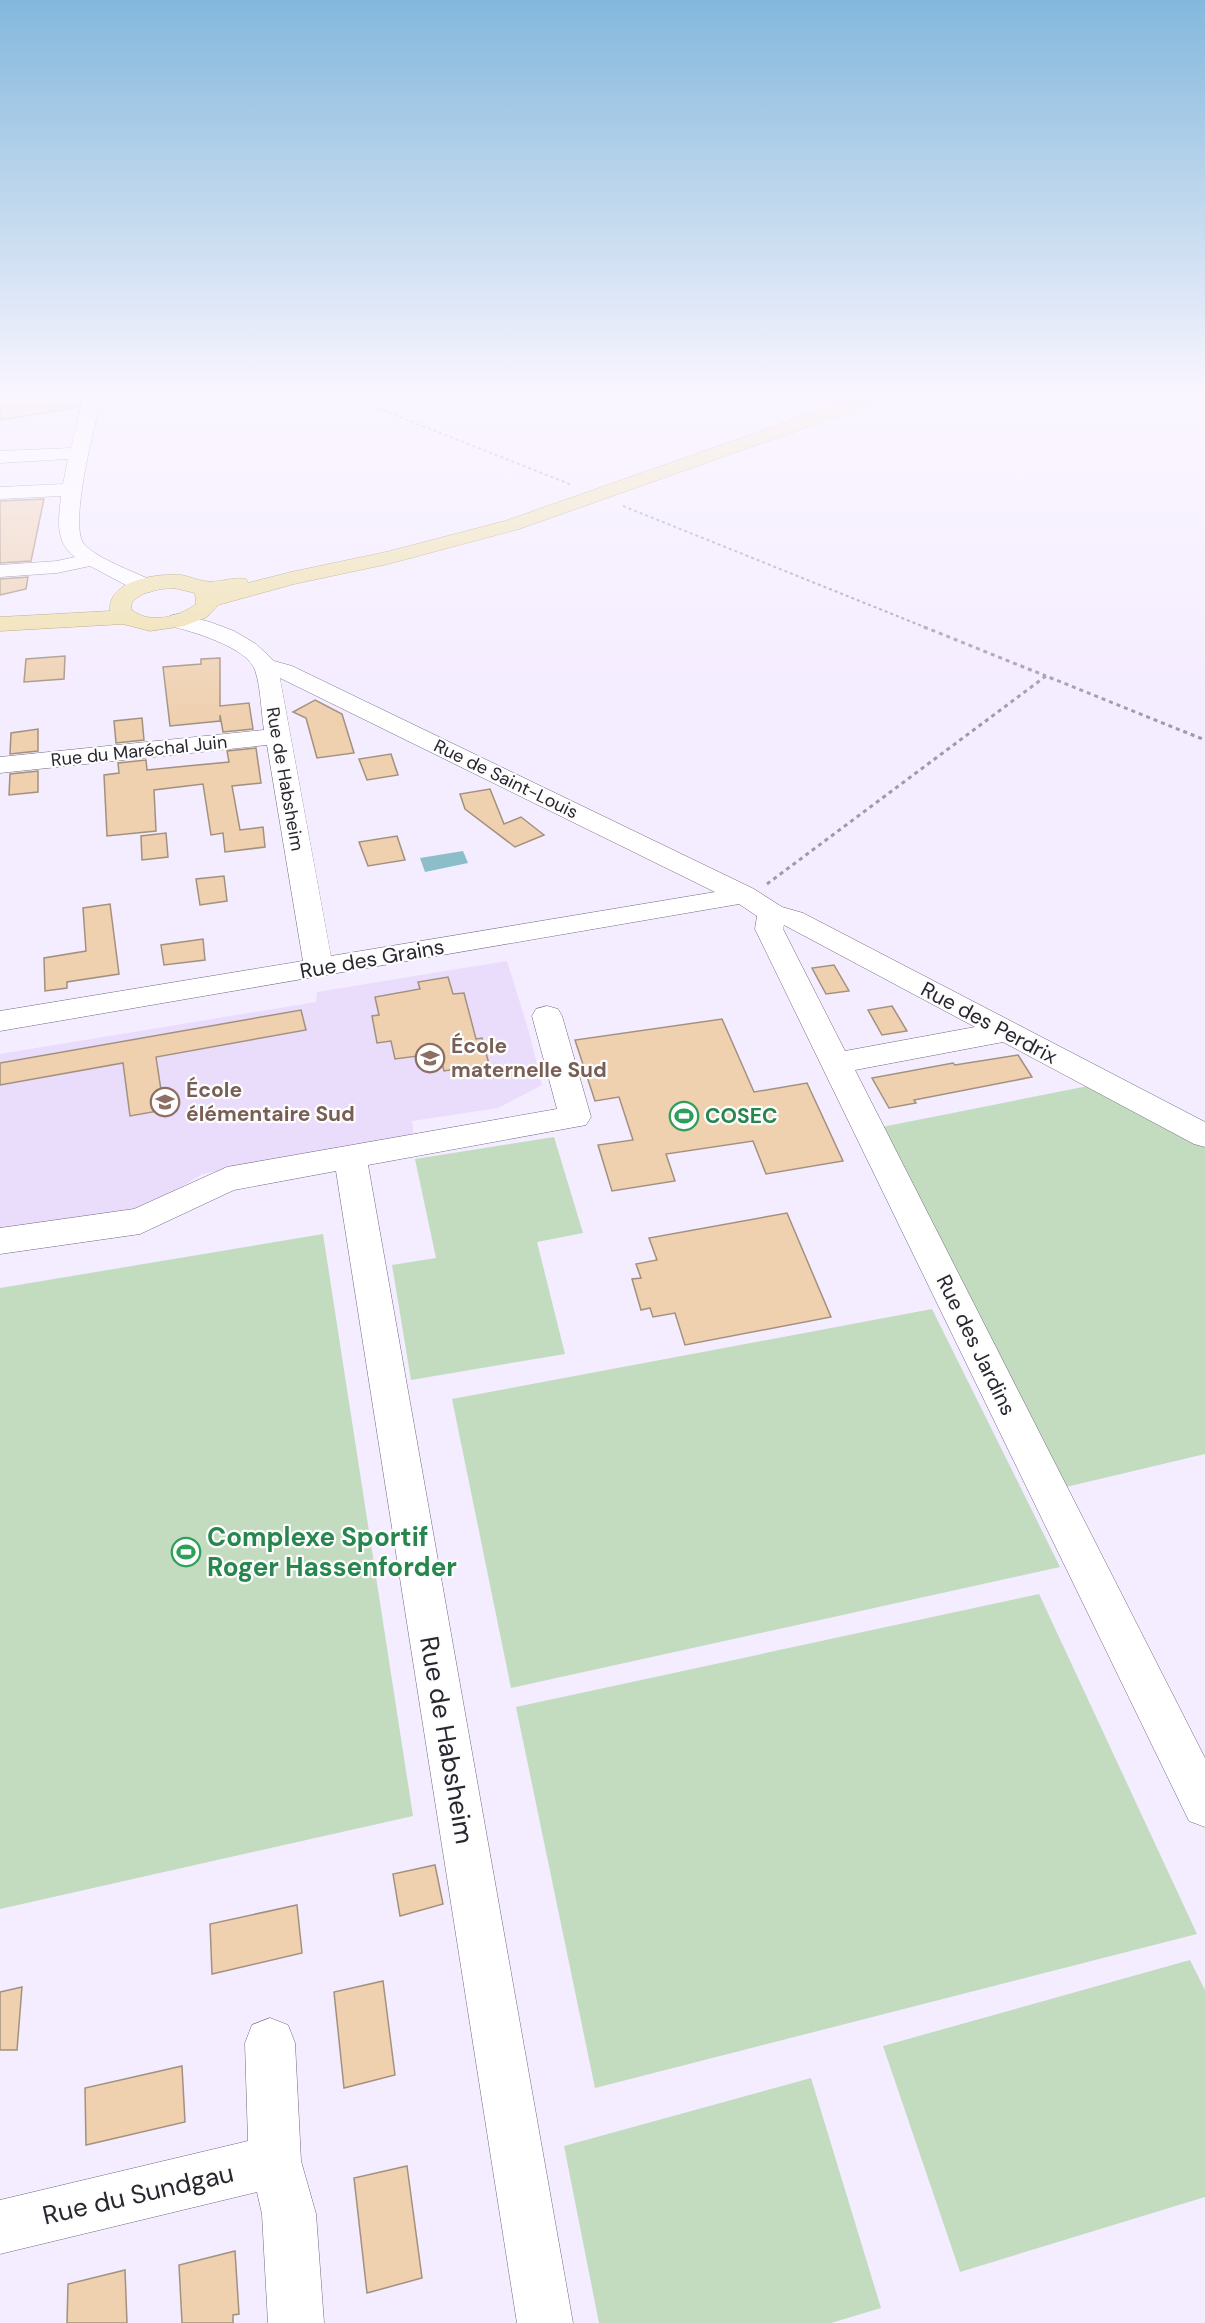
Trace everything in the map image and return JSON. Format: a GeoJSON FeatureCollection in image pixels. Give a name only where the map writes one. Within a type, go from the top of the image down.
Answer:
{"type":"FeatureCollection","features":[{"type":"Feature","properties":{"kind":"main road"},"geometry":{"type":"LineString","coordinates":[[0,613],[75,608],[124,609],[155,624],[291,578],[388,558],[512,525],[560,503]]}},
{"type":"Feature","properties":{"kind":"main road"},"geometry":{"type":"LineString","coordinates":[[124,609],[134,590],[170,582],[194,585],[197,610]]}},
{"type":"Feature","properties":{"kind":"main road"},"geometry":{"type":"LineString","coordinates":[[0,624],[124,609]]}},
{"type":"Feature","properties":{"kind":"street"},"geometry":{"type":"LineString","coordinates":[[71,503],[67,532],[73,545],[145,586]]}},
{"type":"Feature","properties":{"kind":"street"},"geometry":{"type":"LineString","coordinates":[[0,571],[57,567],[95,559]]}},
{"type":"Feature","properties":{"kind":"street"},"geometry":{"type":"LineString","coordinates":[[197,610],[255,654],[266,666]]}},
{"type":"Feature","properties":{"kind":"street","name":"Rue de Habsheim"},"geometry":{"type":"LineString","coordinates":[[266,666],[307,912],[319,968]]}},
{"type":"Feature","properties":{"kind":"street","name":"Rue de Saint-Louis"},"geometry":{"type":"LineString","coordinates":[[266,666],[284,671],[758,904]]}},
{"type":"Feature","properties":{"kind":"street","name":"Rue du Maréchal Juin"},"geometry":{"type":"LineString","coordinates":[[0,765],[278,736]]}},
{"type":"Feature","properties":{"kind":"street","name":"Rue des Grains"},"geometry":{"type":"LineString","coordinates":[[0,1021],[319,968],[758,904]]}},
{"type":"Feature","properties":{"kind":"street","name":"Rue des Perdrix"},"geometry":{"type":"LineString","coordinates":[[758,904],[794,919],[1205,1136]]}},
{"type":"Feature","properties":{"kind":"street","name":"Rue des Jardins"},"geometry":{"type":"LineString","coordinates":[[758,904],[1205,1805]]}},
{"type":"Feature","properties":{"kind":"street"},"geometry":{"type":"LineString","coordinates":[[0,1241],[140,1221],[227,1179],[574,1117],[548,1016]]}},
{"type":"Feature","properties":{"kind":"street"},"geometry":{"type":"LineString","coordinates":[[836,1063],[1005,1032]]}},
{"type":"Feature","properties":{"kind":"street","name":"Rue de Habsheim"},"geometry":{"type":"LineString","coordinates":[[350,1156],[545,2323]]}},
{"type":"Feature","properties":{"kind":"street"},"geometry":{"type":"LineString","coordinates":[[270,2043],[275,2161],[289,2214],[296,2323]]}},
{"type":"Feature","properties":{"kind":"street","name":"Rue du Sundgau"},"geometry":{"type":"LineString","coordinates":[[0,2227],[275,2161]]}},
{"type":"Feature","properties":{"kind":"path"},"geometry":{"type":"LineString","coordinates":[[619,503],[1205,740]]}},
{"type":"Feature","properties":{"kind":"path"},"geometry":{"type":"LineString","coordinates":[[758,904],[768,884],[1046,676]]}},
{"type":"Feature","properties":{"kind":"shaded area","name":"École élémentaire Sud"},"geometry":{"type":"Polygon","coordinates":[[[507,961],[529,1032],[542,1085],[498,1108],[412,1121],[414,1137],[202,1174],[168,1195],[125,1214],[0,1230],[0,1054],[316,1002],[317,992],[507,961]]]}},
{"type":"Feature","properties":{"kind":"green space"},"geometry":{"type":"Polygon","coordinates":[[[1108,1082],[1205,1135],[1205,1454],[1066,1487],[882,1127],[1108,1082]]]}},
{"type":"Feature","properties":{"kind":"green space"},"geometry":{"type":"Polygon","coordinates":[[[554,1137],[583,1233],[537,1242],[565,1354],[411,1380],[392,1265],[436,1258],[415,1159],[554,1137]]]}},
{"type":"Feature","properties":{"kind":"green space","name":"Complexe Sportif Roger Hassenforder"},"geometry":{"type":"Polygon","coordinates":[[[323,1234],[413,1816],[0,1909],[0,1288],[323,1234]]]}},
{"type":"Feature","properties":{"kind":"green space"},"geometry":{"type":"Polygon","coordinates":[[[932,1309],[1060,1567],[511,1688],[452,1399],[932,1309]]]}},
{"type":"Feature","properties":{"kind":"green space"},"geometry":{"type":"Polygon","coordinates":[[[1039,1594],[1197,1934],[595,2088],[516,1707],[1039,1594]]]}},
{"type":"Feature","properties":{"kind":"green space"},"geometry":{"type":"Polygon","coordinates":[[[1190,1960],[1205,1990],[1205,2197],[960,2272],[883,2046],[1190,1960]]]}},
{"type":"Feature","properties":{"kind":"green space"},"geometry":{"type":"Polygon","coordinates":[[[811,2078],[881,2308],[831,2323],[599,2323],[564,2146],[811,2078]]]}},
{"type":"Feature","properties":{"kind":"water"},"geometry":{"type":"Polygon","coordinates":[[[463,851],[468,863],[425,872],[420,858],[463,851]]]}},
{"type":"Feature","properties":{"kind":"building"},"geometry":{"type":"Polygon","coordinates":[[[0,503],[43,503],[31,561],[0,563],[0,503]]]}},
{"type":"Feature","properties":{"kind":"building"},"geometry":{"type":"Polygon","coordinates":[[[28,577],[26,589],[0,595],[0,579],[28,577]]]}},
{"type":"Feature","properties":{"kind":"building"},"geometry":{"type":"Polygon","coordinates":[[[65,656],[64,679],[24,682],[26,659],[65,656]]]}},
{"type":"Feature","properties":{"kind":"building"},"geometry":{"type":"Polygon","coordinates":[[[220,658],[220,706],[249,703],[253,729],[223,732],[220,715],[220,721],[170,726],[163,667],[201,664],[201,659],[220,658]]]}},
{"type":"Feature","properties":{"kind":"building"},"geometry":{"type":"Polygon","coordinates":[[[315,700],[342,714],[354,753],[317,758],[306,718],[293,712],[315,700]]]}},
{"type":"Feature","properties":{"kind":"building"},"geometry":{"type":"Polygon","coordinates":[[[142,718],[144,740],[116,743],[114,721],[142,718]]]}},
{"type":"Feature","properties":{"kind":"building"},"geometry":{"type":"Polygon","coordinates":[[[38,729],[38,751],[10,754],[11,733],[38,729]]]}},
{"type":"Feature","properties":{"kind":"building"},"geometry":{"type":"Polygon","coordinates":[[[256,748],[261,783],[232,786],[240,830],[263,827],[265,847],[225,852],[223,833],[211,835],[203,784],[154,790],[156,831],[107,836],[104,775],[119,773],[118,763],[146,760],[147,770],[229,762],[227,751],[256,748]]]}},
{"type":"Feature","properties":{"kind":"building"},"geometry":{"type":"Polygon","coordinates":[[[391,754],[398,775],[367,780],[359,759],[391,754]]]}},
{"type":"Feature","properties":{"kind":"building"},"geometry":{"type":"Polygon","coordinates":[[[38,771],[38,792],[9,795],[10,774],[38,771]]]}},
{"type":"Feature","properties":{"kind":"building"},"geometry":{"type":"Polygon","coordinates":[[[490,789],[504,824],[521,817],[544,835],[515,847],[465,809],[460,794],[490,789]]]}},
{"type":"Feature","properties":{"kind":"building"},"geometry":{"type":"Polygon","coordinates":[[[166,833],[168,857],[142,860],[141,836],[166,833]]]}},
{"type":"Feature","properties":{"kind":"building"},"geometry":{"type":"Polygon","coordinates":[[[397,836],[405,860],[368,866],[359,842],[397,836]]]}},
{"type":"Feature","properties":{"kind":"building"},"geometry":{"type":"Polygon","coordinates":[[[224,876],[227,901],[200,905],[196,879],[224,876]]]}},
{"type":"Feature","properties":{"kind":"building"},"geometry":{"type":"Polygon","coordinates":[[[110,904],[119,974],[67,982],[67,988],[45,991],[44,958],[86,951],[83,908],[110,904]]]}},
{"type":"Feature","properties":{"kind":"building"},"geometry":{"type":"Polygon","coordinates":[[[203,939],[205,960],[164,965],[161,945],[203,939]]]}},
{"type":"Feature","properties":{"kind":"building"},"geometry":{"type":"Polygon","coordinates":[[[834,965],[849,991],[826,994],[812,968],[834,965]]]}},
{"type":"Feature","properties":{"kind":"building"},"geometry":{"type":"Polygon","coordinates":[[[448,977],[453,994],[464,993],[476,1039],[482,1038],[489,1064],[444,1071],[442,1063],[428,1066],[425,1055],[395,1059],[391,1041],[377,1043],[372,1016],[379,1015],[375,997],[420,989],[418,982],[448,977]]]}},
{"type":"Feature","properties":{"kind":"building"},"geometry":{"type":"Polygon","coordinates":[[[892,1006],[907,1031],[882,1035],[868,1010],[892,1006]]]}},
{"type":"Feature","properties":{"kind":"building"},"geometry":{"type":"Polygon","coordinates":[[[301,1010],[306,1030],[156,1057],[164,1110],[130,1116],[123,1063],[0,1085],[0,1063],[301,1010]]]}},
{"type":"Feature","properties":{"kind":"building"},"geometry":{"type":"Polygon","coordinates":[[[722,1019],[754,1092],[807,1083],[843,1161],[766,1174],[753,1141],[666,1154],[675,1181],[612,1191],[598,1145],[633,1140],[619,1097],[595,1101],[575,1040],[722,1019]]]}},
{"type":"Feature","properties":{"kind":"building"},"geometry":{"type":"Polygon","coordinates":[[[1018,1055],[1032,1077],[914,1100],[916,1103],[889,1108],[872,1078],[953,1063],[955,1065],[1018,1055]]]}},
{"type":"Feature","properties":{"kind":"building"},"geometry":{"type":"Polygon","coordinates":[[[787,1213],[831,1317],[685,1345],[675,1313],[653,1317],[650,1308],[641,1310],[632,1279],[641,1278],[636,1264],[657,1260],[649,1238],[787,1213]]]}},
{"type":"Feature","properties":{"kind":"building"},"geometry":{"type":"Polygon","coordinates":[[[435,1865],[443,1904],[400,1916],[393,1874],[435,1865]]]}},
{"type":"Feature","properties":{"kind":"building"},"geometry":{"type":"Polygon","coordinates":[[[297,1905],[302,1953],[212,1974],[210,1924],[297,1905]]]}},
{"type":"Feature","properties":{"kind":"building"},"geometry":{"type":"Polygon","coordinates":[[[383,1981],[395,2075],[344,2088],[334,1992],[383,1981]]]}},
{"type":"Feature","properties":{"kind":"building"},"geometry":{"type":"Polygon","coordinates":[[[22,1987],[17,2050],[0,2050],[0,1992],[22,1987]]]}},
{"type":"Feature","properties":{"kind":"building"},"geometry":{"type":"Polygon","coordinates":[[[182,2066],[185,2122],[86,2145],[85,2088],[182,2066]]]}},
{"type":"Feature","properties":{"kind":"building"},"geometry":{"type":"Polygon","coordinates":[[[407,2166],[422,2278],[367,2293],[354,2178],[407,2166]]]}},
{"type":"Feature","properties":{"kind":"building"},"geometry":{"type":"Polygon","coordinates":[[[235,2251],[239,2314],[233,2315],[233,2323],[182,2323],[179,2265],[235,2251]]]}},
{"type":"Feature","properties":{"kind":"building"},"geometry":{"type":"Polygon","coordinates":[[[125,2270],[127,2323],[67,2323],[68,2284],[125,2270]]]}},
{"type":"Feature","properties":{"kind":"place","name":"École maternelle Sud"},"geometry":{"type":"Point","coordinates":[430,1058]}},
{"type":"Feature","properties":{"kind":"place","name":"École élémentaire Sud"},"geometry":{"type":"Point","coordinates":[165,1102]}},
{"type":"Feature","properties":{"kind":"place","name":"COSEC"},"geometry":{"type":"Point","coordinates":[684,1116]}},
{"type":"Feature","properties":{"kind":"place","name":"Complexe Sportif Roger Hassenforder"},"geometry":{"type":"Point","coordinates":[186,1552]}}]}
